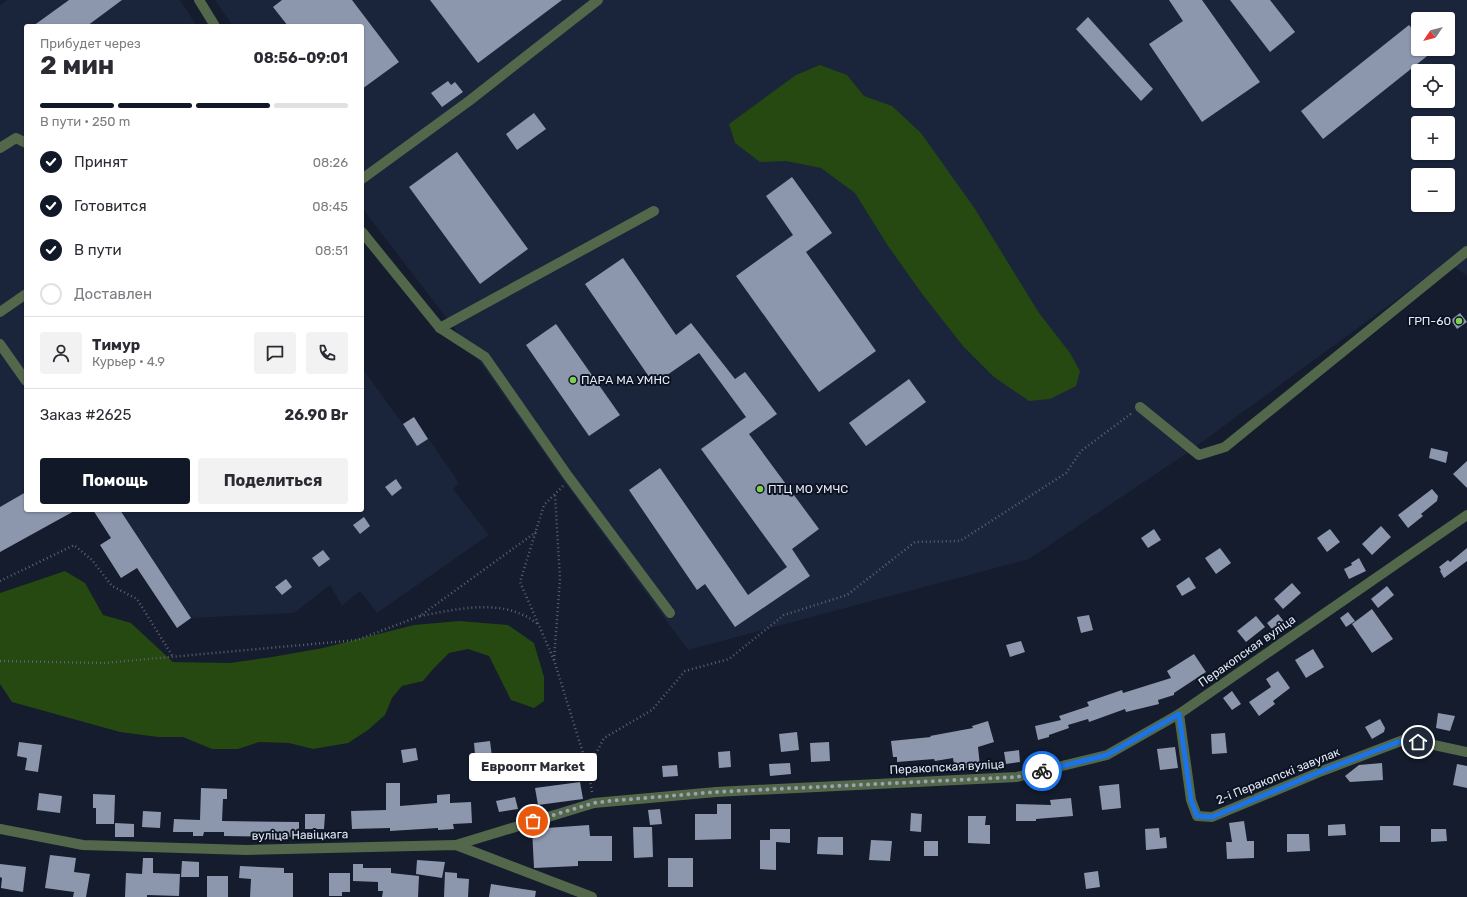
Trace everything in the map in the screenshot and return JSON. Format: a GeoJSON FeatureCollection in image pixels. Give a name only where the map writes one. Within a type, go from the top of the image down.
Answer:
{"type":"FeatureCollection","features":[{"type":"Feature","properties":{"kind":"street"},"geometry":{"type":"LineString","coordinates":[[199,0],[213,24]]}},
{"type":"Feature","properties":{"kind":"street"},"geometry":{"type":"LineString","coordinates":[[364,178],[469,100],[598,0]]}},
{"type":"Feature","properties":{"kind":"street"},"geometry":{"type":"LineString","coordinates":[[0,148],[16,138],[24,142]]}},
{"type":"Feature","properties":{"kind":"street"},"geometry":{"type":"LineString","coordinates":[[440,328],[654,211]]}},
{"type":"Feature","properties":{"kind":"street"},"geometry":{"type":"LineString","coordinates":[[364,234],[440,328],[485,357],[568,476],[670,613]]}},
{"type":"Feature","properties":{"kind":"street"},"geometry":{"type":"LineString","coordinates":[[1140,407],[1199,455],[1225,447],[1467,251]]}},
{"type":"Feature","properties":{"kind":"street"},"geometry":{"type":"LineString","coordinates":[[0,312],[24,295]]}},
{"type":"Feature","properties":{"kind":"street"},"geometry":{"type":"LineString","coordinates":[[0,344],[24,378]]}},
{"type":"Feature","properties":{"kind":"street","name":"Перакопская вуліца"},"geometry":{"type":"LineString","coordinates":[[456,845],[594,803],[716,792],[1017,777],[1107,755],[1179,714],[1467,515]]}},
{"type":"Feature","properties":{"kind":"street","name":"2-і Перакопскі завулак"},"geometry":{"type":"LineString","coordinates":[[1179,714],[1191,800],[1197,816],[1212,817],[1322,771],[1406,739],[1467,752]]}},
{"type":"Feature","properties":{"kind":"street","name":"вуліца Навіцкага"},"geometry":{"type":"LineString","coordinates":[[0,829],[83,845],[247,850],[456,845],[592,897]]}},
{"type":"Feature","properties":{"kind":"path"},"geometry":{"type":"LineString","coordinates":[[588,769],[604,738],[652,710],[685,671],[729,659],[784,615],[847,595],[915,542],[960,541],[1066,473],[1081,451],[1140,407]]}},
{"type":"Feature","properties":{"kind":"path"},"geometry":{"type":"LineString","coordinates":[[568,476],[565,484],[544,505],[520,582],[554,660],[588,769],[594,803]]}},
{"type":"Feature","properties":{"kind":"path"},"geometry":{"type":"LineString","coordinates":[[554,660],[560,579],[555,494]]}},
{"type":"Feature","properties":{"kind":"path"},"geometry":{"type":"LineString","coordinates":[[420,616],[536,532]]}},
{"type":"Feature","properties":{"kind":"path"},"geometry":{"type":"LineString","coordinates":[[0,581],[74,545],[92,560],[112,586],[137,600],[173,657]]}},
{"type":"Feature","properties":{"kind":"path"},"geometry":{"type":"LineString","coordinates":[[0,661],[104,663],[357,640],[420,616],[470,607],[497,608],[523,615],[539,626]]}},
{"type":"Feature","properties":{"kind":"shaded area"},"geometry":{"type":"Polygon","coordinates":[[[7,0],[180,0],[196,24],[24,24],[24,512],[72,512],[0,552],[0,5],[7,0]]]}},
{"type":"Feature","properties":{"kind":"shaded area"},"geometry":{"type":"Polygon","coordinates":[[[215,0],[1467,0],[1467,276],[1448,262],[1187,453],[1029,559],[688,650],[562,479],[478,359],[364,211],[364,24],[232,24],[215,0]]]}},
{"type":"Feature","properties":{"kind":"shaded area"},"geometry":{"type":"Polygon","coordinates":[[[364,371],[403,424],[414,417],[459,483],[453,489],[489,535],[377,613],[360,591],[342,606],[330,585],[294,613],[192,618],[177,628],[137,568],[121,578],[100,545],[111,538],[94,512],[364,512],[364,371]]]}},
{"type":"Feature","properties":{"kind":"green space"},"geometry":{"type":"Polygon","coordinates":[[[820,65],[847,75],[864,96],[892,106],[921,133],[975,209],[1039,313],[1070,353],[1080,371],[1076,386],[1050,399],[1029,401],[994,377],[963,346],[923,295],[888,246],[855,193],[821,168],[786,161],[760,162],[735,143],[729,124],[796,75],[820,65]]]}},
{"type":"Feature","properties":{"kind":"green space"},"geometry":{"type":"Polygon","coordinates":[[[65,571],[85,583],[103,615],[131,623],[173,662],[230,663],[272,657],[323,648],[414,625],[459,621],[508,625],[534,643],[544,677],[544,701],[534,708],[511,700],[489,656],[468,649],[449,653],[423,681],[402,686],[392,698],[385,715],[368,730],[348,743],[313,749],[289,743],[259,742],[238,749],[212,749],[183,737],[158,737],[120,732],[12,702],[0,684],[0,593],[65,571]]]}},
{"type":"Feature","properties":{"kind":"building"},"geometry":{"type":"Polygon","coordinates":[[[69,0],[122,0],[90,24],[36,24],[69,0]]]}},
{"type":"Feature","properties":{"kind":"building"},"geometry":{"type":"Polygon","coordinates":[[[282,0],[352,0],[399,62],[364,88],[364,24],[286,24],[273,7],[282,0]]]}},
{"type":"Feature","properties":{"kind":"building"},"geometry":{"type":"Polygon","coordinates":[[[430,0],[562,0],[478,63],[430,0]]]}},
{"type":"Feature","properties":{"kind":"building"},"geometry":{"type":"Polygon","coordinates":[[[1169,0],[1202,0],[1260,82],[1202,122],[1149,44],[1183,21],[1169,0]]]}},
{"type":"Feature","properties":{"kind":"building"},"geometry":{"type":"Polygon","coordinates":[[[1230,0],[1270,0],[1295,32],[1270,52],[1230,0]]]}},
{"type":"Feature","properties":{"kind":"building"},"geometry":{"type":"Polygon","coordinates":[[[1088,17],[1153,89],[1141,101],[1076,29],[1088,17]]]}},
{"type":"Feature","properties":{"kind":"building"},"geometry":{"type":"Polygon","coordinates":[[[1409,25],[1411,27],[1411,56],[1427,56],[1417,64],[1411,64],[1411,69],[1323,139],[1301,111],[1409,25]]]}},
{"type":"Feature","properties":{"kind":"building"},"geometry":{"type":"Polygon","coordinates":[[[448,81],[451,85],[455,82],[463,92],[442,107],[431,93],[448,81]]]}},
{"type":"Feature","properties":{"kind":"building"},"geometry":{"type":"Polygon","coordinates":[[[534,113],[546,129],[517,150],[506,134],[534,113]]]}},
{"type":"Feature","properties":{"kind":"building"},"geometry":{"type":"Polygon","coordinates":[[[457,152],[528,249],[480,284],[409,187],[457,152]]]}},
{"type":"Feature","properties":{"kind":"building"},"geometry":{"type":"Polygon","coordinates":[[[792,177],[832,233],[806,252],[876,351],[819,392],[736,276],[793,235],[766,196],[792,177]]]}},
{"type":"Feature","properties":{"kind":"building"},"geometry":{"type":"Polygon","coordinates":[[[623,258],[676,335],[691,323],[735,379],[745,372],[777,414],[749,434],[819,529],[792,549],[810,576],[735,627],[705,584],[697,590],[629,490],[660,468],[748,595],[787,567],[701,449],[746,417],[699,353],[654,384],[585,284],[623,258]]]}},
{"type":"Feature","properties":{"kind":"building","name":"ГРП-60"},"geometry":{"type":"Polygon","coordinates":[[[1460,313],[1467,322],[1457,329],[1451,320],[1460,313]]]}},
{"type":"Feature","properties":{"kind":"building","name":"ПАРА МА УМНС"},"geometry":{"type":"Polygon","coordinates":[[[556,324],[620,415],[589,436],[526,345],[556,324]]]}},
{"type":"Feature","properties":{"kind":"building"},"geometry":{"type":"Polygon","coordinates":[[[909,379],[926,402],[866,446],[849,423],[909,379]]]}},
{"type":"Feature","properties":{"kind":"building"},"geometry":{"type":"Polygon","coordinates":[[[414,417],[428,439],[417,446],[403,424],[414,417]]]}},
{"type":"Feature","properties":{"kind":"building"},"geometry":{"type":"Polygon","coordinates":[[[1431,448],[1448,452],[1446,463],[1429,458],[1431,448]]]}},
{"type":"Feature","properties":{"kind":"building"},"geometry":{"type":"Polygon","coordinates":[[[1467,461],[1467,488],[1453,474],[1467,461]]]}},
{"type":"Feature","properties":{"kind":"building"},"geometry":{"type":"Polygon","coordinates":[[[396,479],[402,488],[392,496],[385,487],[396,479]]]}},
{"type":"Feature","properties":{"kind":"building"},"geometry":{"type":"Polygon","coordinates":[[[1432,489],[1438,496],[1437,501],[1421,514],[1423,516],[1408,528],[1398,515],[1432,489]]]}},
{"type":"Feature","properties":{"kind":"building"},"geometry":{"type":"Polygon","coordinates":[[[24,493],[24,512],[72,512],[0,552],[0,507],[24,493]]]}},
{"type":"Feature","properties":{"kind":"building"},"geometry":{"type":"Polygon","coordinates":[[[94,512],[121,512],[191,618],[177,628],[137,568],[121,578],[100,545],[111,538],[94,512]]]}},
{"type":"Feature","properties":{"kind":"building"},"geometry":{"type":"Polygon","coordinates":[[[364,517],[370,526],[360,534],[353,525],[364,517]]]}},
{"type":"Feature","properties":{"kind":"building"},"geometry":{"type":"Polygon","coordinates":[[[1381,526],[1391,537],[1372,555],[1362,544],[1381,526]]]}},
{"type":"Feature","properties":{"kind":"building"},"geometry":{"type":"Polygon","coordinates":[[[1154,529],[1161,540],[1148,548],[1141,538],[1154,529]]]}},
{"type":"Feature","properties":{"kind":"building"},"geometry":{"type":"Polygon","coordinates":[[[1330,529],[1340,542],[1327,552],[1317,538],[1330,529]]]}},
{"type":"Feature","properties":{"kind":"building"},"geometry":{"type":"Polygon","coordinates":[[[1220,548],[1231,563],[1216,574],[1205,558],[1220,548]]]}},
{"type":"Feature","properties":{"kind":"building"},"geometry":{"type":"Polygon","coordinates":[[[1467,548],[1467,561],[1444,578],[1439,567],[1448,560],[1450,562],[1467,548]]]}},
{"type":"Feature","properties":{"kind":"building"},"geometry":{"type":"Polygon","coordinates":[[[323,550],[330,559],[319,567],[312,558],[323,550]]]}},
{"type":"Feature","properties":{"kind":"building"},"geometry":{"type":"Polygon","coordinates":[[[1359,558],[1366,571],[1349,579],[1344,569],[1352,565],[1351,563],[1359,558]]]}},
{"type":"Feature","properties":{"kind":"building"},"geometry":{"type":"Polygon","coordinates":[[[1189,577],[1196,588],[1182,596],[1176,586],[1189,577]]]}},
{"type":"Feature","properties":{"kind":"building"},"geometry":{"type":"Polygon","coordinates":[[[286,579],[292,587],[282,595],[275,587],[286,579]]]}},
{"type":"Feature","properties":{"kind":"building"},"geometry":{"type":"Polygon","coordinates":[[[1292,583],[1301,593],[1283,609],[1274,599],[1292,583]]]}},
{"type":"Feature","properties":{"kind":"building"},"geometry":{"type":"Polygon","coordinates":[[[1387,586],[1394,595],[1378,608],[1371,599],[1387,586]]]}},
{"type":"Feature","properties":{"kind":"building"},"geometry":{"type":"Polygon","coordinates":[[[1372,609],[1393,639],[1372,653],[1352,624],[1372,609]]]}},
{"type":"Feature","properties":{"kind":"building"},"geometry":{"type":"Polygon","coordinates":[[[1348,612],[1355,621],[1346,627],[1340,618],[1348,612]]]}},
{"type":"Feature","properties":{"kind":"building"},"geometry":{"type":"Polygon","coordinates":[[[1278,614],[1286,624],[1275,633],[1267,623],[1278,614]]]}},
{"type":"Feature","properties":{"kind":"building"},"geometry":{"type":"Polygon","coordinates":[[[1089,615],[1093,630],[1081,633],[1077,617],[1089,615]]]}},
{"type":"Feature","properties":{"kind":"building"},"geometry":{"type":"Polygon","coordinates":[[[1256,616],[1265,627],[1246,642],[1237,631],[1256,616]]]}},
{"type":"Feature","properties":{"kind":"building"},"geometry":{"type":"Polygon","coordinates":[[[1021,641],[1025,652],[1010,657],[1006,645],[1021,641]]]}},
{"type":"Feature","properties":{"kind":"building"},"geometry":{"type":"Polygon","coordinates":[[[1313,649],[1324,667],[1306,678],[1295,660],[1313,649]]]}},
{"type":"Feature","properties":{"kind":"building"},"geometry":{"type":"Polygon","coordinates":[[[1194,654],[1206,672],[1174,693],[1174,695],[1158,700],[1159,704],[1126,712],[1125,709],[1089,722],[1088,719],[1068,725],[1069,728],[1038,740],[1035,726],[1061,720],[1059,716],[1089,706],[1087,702],[1122,690],[1123,693],[1171,678],[1167,671],[1194,654]]]}},
{"type":"Feature","properties":{"kind":"building"},"geometry":{"type":"Polygon","coordinates":[[[1278,671],[1290,688],[1273,701],[1275,704],[1259,716],[1249,702],[1271,687],[1266,679],[1278,671]]]}},
{"type":"Feature","properties":{"kind":"building"},"geometry":{"type":"Polygon","coordinates":[[[1232,691],[1241,704],[1232,710],[1223,698],[1232,691]]]}},
{"type":"Feature","properties":{"kind":"building"},"geometry":{"type":"Polygon","coordinates":[[[1438,713],[1455,716],[1450,731],[1436,728],[1438,713]]]}},
{"type":"Feature","properties":{"kind":"building"},"geometry":{"type":"Polygon","coordinates":[[[1380,719],[1385,728],[1384,732],[1372,739],[1365,727],[1380,719]]]}},
{"type":"Feature","properties":{"kind":"building"},"geometry":{"type":"Polygon","coordinates":[[[988,721],[994,742],[978,747],[980,766],[955,770],[953,758],[935,761],[934,759],[897,762],[897,757],[893,757],[891,741],[931,737],[930,736],[973,728],[972,726],[988,721]]]}},
{"type":"Feature","properties":{"kind":"building"},"geometry":{"type":"Polygon","coordinates":[[[797,732],[799,750],[781,752],[779,734],[797,732]]]}},
{"type":"Feature","properties":{"kind":"building"},"geometry":{"type":"Polygon","coordinates":[[[1225,733],[1227,753],[1212,754],[1211,734],[1225,733]]]}},
{"type":"Feature","properties":{"kind":"building"},"geometry":{"type":"Polygon","coordinates":[[[490,741],[493,765],[476,766],[474,743],[490,741]]]}},
{"type":"Feature","properties":{"kind":"building"},"geometry":{"type":"Polygon","coordinates":[[[19,742],[42,745],[38,772],[25,770],[27,758],[17,756],[19,742]]]}},
{"type":"Feature","properties":{"kind":"building"},"geometry":{"type":"Polygon","coordinates":[[[829,742],[830,761],[811,762],[810,743],[829,742]]]}},
{"type":"Feature","properties":{"kind":"building"},"geometry":{"type":"Polygon","coordinates":[[[1175,747],[1178,768],[1160,770],[1157,749],[1175,747]]]}},
{"type":"Feature","properties":{"kind":"building"},"geometry":{"type":"Polygon","coordinates":[[[416,748],[418,760],[403,763],[401,750],[416,748]]]}},
{"type":"Feature","properties":{"kind":"building"},"geometry":{"type":"Polygon","coordinates":[[[1019,750],[1020,762],[1006,764],[1004,752],[1019,750]]]}},
{"type":"Feature","properties":{"kind":"building"},"geometry":{"type":"Polygon","coordinates":[[[730,751],[731,767],[719,768],[718,752],[730,751]]]}},
{"type":"Feature","properties":{"kind":"building"},"geometry":{"type":"Polygon","coordinates":[[[790,763],[791,774],[770,776],[769,764],[790,763]]]}},
{"type":"Feature","properties":{"kind":"building"},"geometry":{"type":"Polygon","coordinates":[[[1382,763],[1383,780],[1350,782],[1345,776],[1359,765],[1382,763]]]}},
{"type":"Feature","properties":{"kind":"building"},"geometry":{"type":"Polygon","coordinates":[[[1457,764],[1467,766],[1467,788],[1453,785],[1457,764]]]}},
{"type":"Feature","properties":{"kind":"building"},"geometry":{"type":"Polygon","coordinates":[[[677,765],[678,776],[663,777],[662,766],[677,765]]]}},
{"type":"Feature","properties":{"kind":"building"},"geometry":{"type":"Polygon","coordinates":[[[580,782],[583,799],[538,805],[535,788],[580,782]]]}},
{"type":"Feature","properties":{"kind":"building"},"geometry":{"type":"Polygon","coordinates":[[[386,783],[400,783],[400,806],[437,803],[437,795],[450,794],[450,803],[471,802],[472,823],[453,824],[454,829],[438,830],[438,828],[390,831],[390,828],[352,829],[351,811],[386,810],[386,783]]]}},
{"type":"Feature","properties":{"kind":"building"},"geometry":{"type":"Polygon","coordinates":[[[1119,784],[1121,808],[1102,810],[1099,786],[1119,784]]]}},
{"type":"Feature","properties":{"kind":"building"},"geometry":{"type":"Polygon","coordinates":[[[201,788],[227,789],[227,799],[223,799],[222,821],[299,822],[299,837],[224,836],[224,832],[204,832],[203,836],[193,836],[193,832],[173,832],[174,819],[200,820],[201,788]]]}},
{"type":"Feature","properties":{"kind":"building"},"geometry":{"type":"Polygon","coordinates":[[[39,793],[62,796],[60,813],[37,810],[39,793]]]}},
{"type":"Feature","properties":{"kind":"building"},"geometry":{"type":"Polygon","coordinates":[[[93,794],[115,795],[114,824],[96,824],[96,808],[93,808],[93,794]]]}},
{"type":"Feature","properties":{"kind":"building"},"geometry":{"type":"Polygon","coordinates":[[[515,797],[518,809],[499,812],[496,801],[515,797]]]}},
{"type":"Feature","properties":{"kind":"building"},"geometry":{"type":"Polygon","coordinates":[[[1071,798],[1073,816],[1036,819],[1036,821],[1016,821],[1016,804],[1051,805],[1050,800],[1071,798]]]}},
{"type":"Feature","properties":{"kind":"building"},"geometry":{"type":"Polygon","coordinates":[[[717,804],[731,804],[731,839],[695,840],[695,814],[717,814],[717,804]]]}},
{"type":"Feature","properties":{"kind":"building"},"geometry":{"type":"Polygon","coordinates":[[[660,809],[662,824],[650,825],[648,810],[660,809]]]}},
{"type":"Feature","properties":{"kind":"building"},"geometry":{"type":"Polygon","coordinates":[[[143,811],[161,812],[160,828],[142,827],[143,811]]]}},
{"type":"Feature","properties":{"kind":"building"},"geometry":{"type":"Polygon","coordinates":[[[911,813],[922,814],[921,832],[910,831],[911,813]]]}},
{"type":"Feature","properties":{"kind":"building"},"geometry":{"type":"Polygon","coordinates":[[[305,814],[325,814],[324,829],[305,829],[305,814]]]}},
{"type":"Feature","properties":{"kind":"building"},"geometry":{"type":"Polygon","coordinates":[[[968,816],[986,816],[985,825],[990,825],[990,844],[968,843],[968,816]]]}},
{"type":"Feature","properties":{"kind":"building"},"geometry":{"type":"Polygon","coordinates":[[[1244,821],[1247,841],[1254,841],[1254,858],[1227,859],[1226,842],[1232,842],[1229,823],[1244,821]]]}},
{"type":"Feature","properties":{"kind":"building"},"geometry":{"type":"Polygon","coordinates":[[[115,823],[134,824],[134,837],[115,837],[115,823]]]}},
{"type":"Feature","properties":{"kind":"building"},"geometry":{"type":"Polygon","coordinates":[[[1345,824],[1346,835],[1328,836],[1328,825],[1345,824]]]}},
{"type":"Feature","properties":{"kind":"building"},"geometry":{"type":"Polygon","coordinates":[[[589,825],[590,836],[612,836],[612,861],[578,861],[578,866],[534,868],[532,829],[589,825]]]}},
{"type":"Feature","properties":{"kind":"building"},"geometry":{"type":"Polygon","coordinates":[[[1380,826],[1400,826],[1400,842],[1380,842],[1380,826]]]}},
{"type":"Feature","properties":{"kind":"building"},"geometry":{"type":"Polygon","coordinates":[[[633,827],[652,827],[653,857],[634,858],[633,827]]]}},
{"type":"Feature","properties":{"kind":"building"},"geometry":{"type":"Polygon","coordinates":[[[1159,828],[1160,838],[1166,837],[1167,848],[1146,850],[1145,829],[1159,828]]]}},
{"type":"Feature","properties":{"kind":"building"},"geometry":{"type":"Polygon","coordinates":[[[770,829],[790,829],[790,843],[776,842],[776,870],[760,869],[760,840],[770,840],[770,829]]]}},
{"type":"Feature","properties":{"kind":"building"},"geometry":{"type":"Polygon","coordinates":[[[1431,829],[1446,829],[1447,841],[1431,842],[1431,829]]]}},
{"type":"Feature","properties":{"kind":"building"},"geometry":{"type":"Polygon","coordinates":[[[1287,834],[1309,834],[1310,851],[1287,852],[1287,834]]]}},
{"type":"Feature","properties":{"kind":"building"},"geometry":{"type":"Polygon","coordinates":[[[818,837],[843,837],[843,855],[817,854],[818,837]]]}},
{"type":"Feature","properties":{"kind":"building"},"geometry":{"type":"Polygon","coordinates":[[[871,840],[892,841],[890,861],[869,860],[871,840]]]}},
{"type":"Feature","properties":{"kind":"building"},"geometry":{"type":"Polygon","coordinates":[[[924,841],[938,841],[938,856],[924,856],[924,841]]]}},
{"type":"Feature","properties":{"kind":"building"},"geometry":{"type":"Polygon","coordinates":[[[50,855],[76,858],[74,872],[90,874],[86,897],[73,897],[74,892],[45,888],[50,855]]]}},
{"type":"Feature","properties":{"kind":"building"},"geometry":{"type":"Polygon","coordinates":[[[143,858],[153,858],[153,873],[180,874],[179,896],[147,895],[147,897],[125,897],[126,873],[142,874],[143,858]]]}},
{"type":"Feature","properties":{"kind":"building"},"geometry":{"type":"Polygon","coordinates":[[[668,858],[693,858],[693,887],[668,887],[668,858]]]}},
{"type":"Feature","properties":{"kind":"building"},"geometry":{"type":"Polygon","coordinates":[[[417,860],[445,862],[442,878],[416,874],[417,860]]]}},
{"type":"Feature","properties":{"kind":"building"},"geometry":{"type":"Polygon","coordinates":[[[182,861],[199,862],[199,877],[181,877],[182,861]]]}},
{"type":"Feature","properties":{"kind":"building"},"geometry":{"type":"Polygon","coordinates":[[[0,864],[26,867],[23,892],[1,888],[2,878],[0,877],[0,864]]]}},
{"type":"Feature","properties":{"kind":"building"},"geometry":{"type":"Polygon","coordinates":[[[353,864],[363,864],[363,868],[391,868],[391,873],[419,876],[418,897],[382,897],[383,891],[378,891],[378,882],[353,881],[353,864]]]}},
{"type":"Feature","properties":{"kind":"building"},"geometry":{"type":"Polygon","coordinates":[[[240,866],[284,868],[284,873],[293,873],[293,897],[250,897],[251,879],[239,878],[240,866]]]}},
{"type":"Feature","properties":{"kind":"building"},"geometry":{"type":"Polygon","coordinates":[[[1098,871],[1100,887],[1086,889],[1084,873],[1098,871]]]}},
{"type":"Feature","properties":{"kind":"building"},"geometry":{"type":"Polygon","coordinates":[[[445,872],[457,873],[457,878],[469,879],[468,897],[444,897],[445,872]]]}},
{"type":"Feature","properties":{"kind":"building"},"geometry":{"type":"Polygon","coordinates":[[[329,873],[350,873],[350,892],[342,892],[342,896],[329,896],[329,873]]]}},
{"type":"Feature","properties":{"kind":"building"},"geometry":{"type":"Polygon","coordinates":[[[207,876],[228,876],[228,897],[207,897],[207,876]]]}},
{"type":"Feature","properties":{"kind":"building"},"geometry":{"type":"Polygon","coordinates":[[[491,884],[536,891],[535,897],[489,897],[491,884]]]}},
{"type":"Feature","properties":{"kind":"way so far"},"geometry":{"type":"LineString","coordinates":[[533,821],[594,803],[716,792],[1017,777],[1042,771]]}},
{"type":"Feature","properties":{"kind":"place","name":"ГРП-60"},"geometry":{"type":"Point","coordinates":[1459,321]}},
{"type":"Feature","properties":{"kind":"place","name":"ПАРА МА УМНС"},"geometry":{"type":"Point","coordinates":[573,380]}},
{"type":"Feature","properties":{"kind":"place","name":"ПТЦ МО УМЧС"},"geometry":{"type":"Point","coordinates":[760,489]}},
{"type":"Feature","properties":{"kind":"place","name":"Евроопт Market"},"geometry":{"type":"Point","coordinates":[533,821]}},
{"type":"Feature","properties":{"kind":"route"},"geometry":{"type":"LineString","coordinates":[[1042,771],[1107,755],[1179,714],[1191,800],[1197,816],[1212,817],[1322,771],[1406,739],[1418,742]]}}]}
